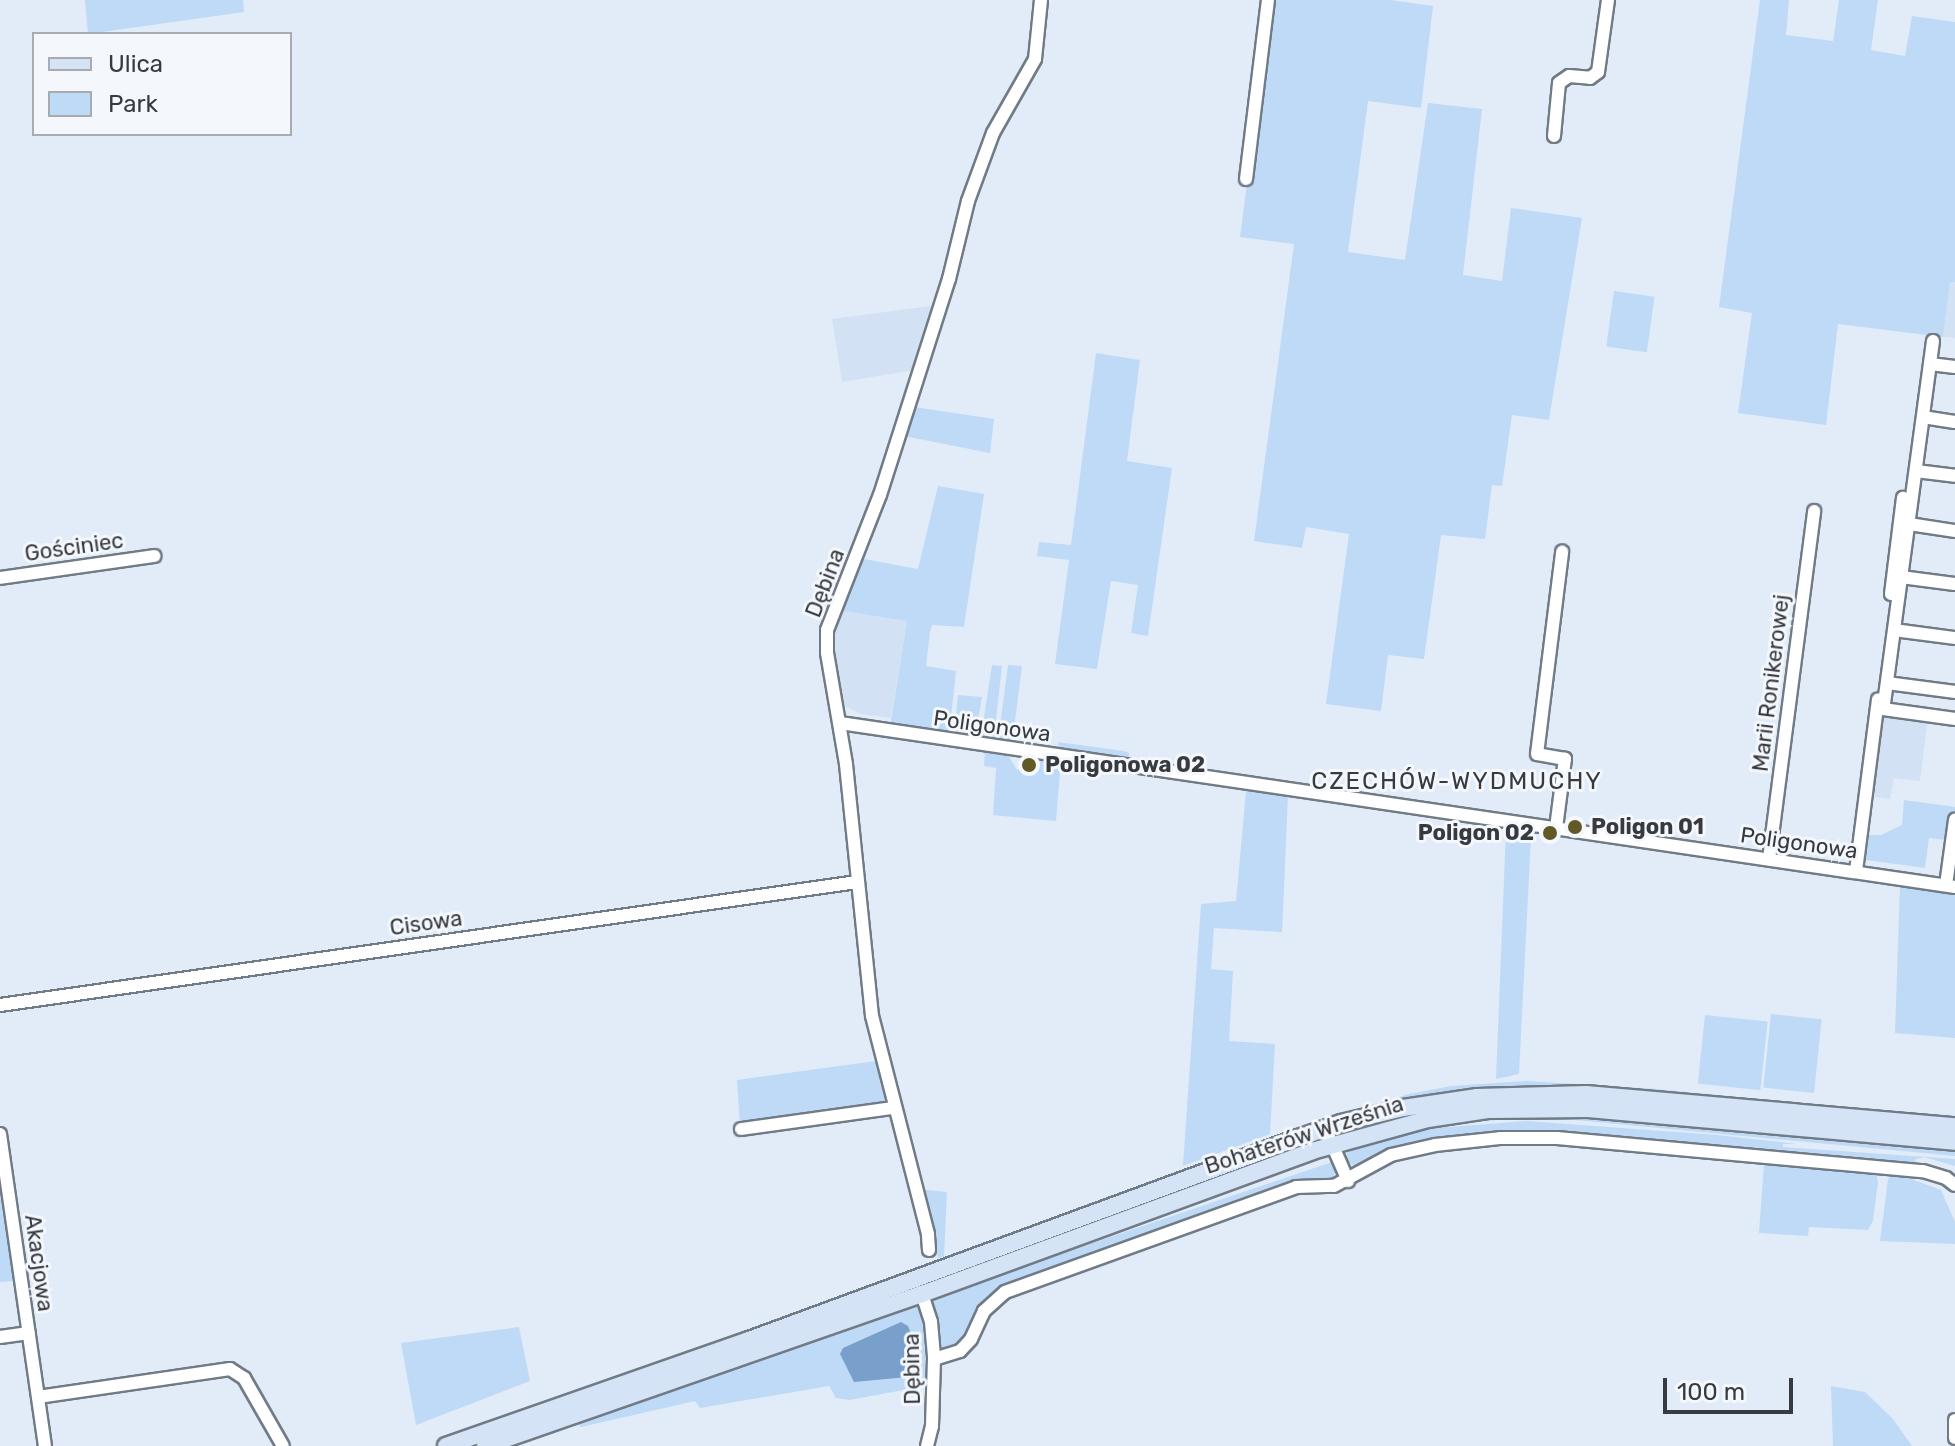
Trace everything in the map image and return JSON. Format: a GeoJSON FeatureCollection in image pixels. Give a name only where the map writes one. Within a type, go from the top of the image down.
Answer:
{"type":"FeatureCollection","features":[{"type":"Feature","properties":{"kind":"main road","name":"Bohaterów Września"},"geometry":{"type":"LineString","coordinates":[[446,1446],[1325,1128],[1445,1100],[1545,1094],[1955,1126]]}},
{"type":"Feature","properties":{"kind":"main road","name":"Bohaterów Września"},"geometry":{"type":"LineString","coordinates":[[485,1446],[922,1294],[1331,1145],[1428,1119],[1537,1108],[1955,1142]]}},
{"type":"Feature","properties":{"kind":"street","name":"Dębina"},"geometry":{"type":"LineString","coordinates":[[929,1250],[928,1234],[893,1108],[872,1016],[841,729],[827,653],[829,620],[880,495],[949,279],[968,201],[993,133],[1035,59],[1041,0]]}},
{"type":"Feature","properties":{"kind":"street"},"geometry":{"type":"LineString","coordinates":[[1246,179],[1268,0]]}},
{"type":"Feature","properties":{"kind":"street"},"geometry":{"type":"LineString","coordinates":[[1554,136],[1559,83],[1569,76],[1590,78],[1598,72],[1608,0]]}},
{"type":"Feature","properties":{"kind":"street"},"geometry":{"type":"LineString","coordinates":[[1933,341],[1883,709],[1955,719]]}},
{"type":"Feature","properties":{"kind":"street"},"geometry":{"type":"LineString","coordinates":[[1930,364],[1955,367]]}},
{"type":"Feature","properties":{"kind":"street"},"geometry":{"type":"LineString","coordinates":[[1923,417],[1955,422]]}},
{"type":"Feature","properties":{"kind":"street"},"geometry":{"type":"LineString","coordinates":[[1916,471],[1955,476]]}},
{"type":"Feature","properties":{"kind":"street"},"geometry":{"type":"LineString","coordinates":[[1856,871],[1903,498]]}},
{"type":"Feature","properties":{"kind":"street","name":"Marii Ronikerowej"},"geometry":{"type":"LineString","coordinates":[[1769,859],[1814,511]]}},
{"type":"Feature","properties":{"kind":"street"},"geometry":{"type":"LineString","coordinates":[[1909,524],[1955,531]]}},
{"type":"Feature","properties":{"kind":"street"},"geometry":{"type":"LineString","coordinates":[[1556,828],[1565,759],[1537,754],[1562,552]]}},
{"type":"Feature","properties":{"kind":"street","name":"Gościniec"},"geometry":{"type":"LineString","coordinates":[[0,578],[154,556]]}},
{"type":"Feature","properties":{"kind":"street"},"geometry":{"type":"LineString","coordinates":[[1901,577],[1955,584]]}},
{"type":"Feature","properties":{"kind":"street"},"geometry":{"type":"LineString","coordinates":[[1894,630],[1955,638]]}},
{"type":"Feature","properties":{"kind":"street"},"geometry":{"type":"LineString","coordinates":[[1887,683],[1955,692]]}},
{"type":"Feature","properties":{"kind":"street","name":"Poligonowa"},"geometry":{"type":"LineString","coordinates":[[841,729],[854,727],[1952,886]]}},
{"type":"Feature","properties":{"kind":"street"},"geometry":{"type":"LineString","coordinates":[[1952,886],[1955,820]]}},
{"type":"Feature","properties":{"kind":"street","name":"Cisowa"},"geometry":{"type":"LineString","coordinates":[[0,1005],[857,882]]}},
{"type":"Feature","properties":{"kind":"street"},"geometry":{"type":"LineString","coordinates":[[741,1129],[893,1108]]}},
{"type":"Feature","properties":{"kind":"street"},"geometry":{"type":"LineString","coordinates":[[1325,1128],[1348,1181]]}},
{"type":"Feature","properties":{"kind":"street","name":"Akacjowa"},"geometry":{"type":"LineString","coordinates":[[0,1134],[45,1446]]}},
{"type":"Feature","properties":{"kind":"street"},"geometry":{"type":"LineString","coordinates":[[934,1359],[960,1351],[971,1339],[984,1311],[1005,1292],[1296,1187],[1334,1186],[1399,1153],[1466,1141],[1529,1137],[1923,1171],[1937,1174],[1955,1185]]}},
{"type":"Feature","properties":{"kind":"street","name":"Dębina"},"geometry":{"type":"LineString","coordinates":[[922,1294],[931,1322],[934,1359],[928,1445]]}},
{"type":"Feature","properties":{"kind":"street"},"geometry":{"type":"LineString","coordinates":[[0,1337],[29,1333]]}},
{"type":"Feature","properties":{"kind":"street"},"geometry":{"type":"LineString","coordinates":[[38,1397],[230,1369],[244,1378],[283,1446]]}},
{"type":"Feature","properties":{"kind":"street"},"geometry":{"type":"LineString","coordinates":[[1955,1420],[1955,1438]]}},
{"type":"Feature","properties":{"kind":"shaded area"},"geometry":{"type":"Polygon","coordinates":[[[1950,281],[1955,282],[1955,338],[1943,337],[1950,281]]]}},
{"type":"Feature","properties":{"kind":"shaded area"},"geometry":{"type":"Polygon","coordinates":[[[938,305],[920,369],[842,382],[832,319],[938,305]]]}},
{"type":"Feature","properties":{"kind":"shaded area"},"geometry":{"type":"Polygon","coordinates":[[[837,610],[907,621],[891,718],[861,714],[843,705],[831,652],[837,610]]]}},
{"type":"Feature","properties":{"kind":"shaded area"},"geometry":{"type":"Polygon","coordinates":[[[1880,711],[1928,717],[1920,781],[1894,778],[1890,799],[1869,796],[1880,711]]]}},
{"type":"Feature","properties":{"kind":"shaded area"},"geometry":{"type":"Polygon","coordinates":[[[901,1322],[908,1326],[920,1357],[918,1376],[854,1382],[840,1354],[843,1348],[901,1322]]]}},
{"type":"Feature","properties":{"kind":"green space"},"geometry":{"type":"Polygon","coordinates":[[[85,0],[243,0],[244,12],[88,32],[85,0]]]}},
{"type":"Feature","properties":{"kind":"green space"},"geometry":{"type":"Polygon","coordinates":[[[1271,0],[1391,0],[1433,6],[1421,108],[1368,101],[1348,252],[1405,260],[1428,103],[1482,109],[1463,275],[1502,281],[1511,208],[1582,218],[1549,420],[1512,415],[1502,486],[1492,485],[1485,539],[1441,535],[1424,659],[1388,655],[1381,711],[1326,704],[1349,534],[1306,527],[1302,548],[1254,541],[1294,244],[1240,237],[1271,0]]]}},
{"type":"Feature","properties":{"kind":"green space"},"geometry":{"type":"Polygon","coordinates":[[[1760,0],[1789,0],[1786,35],[1833,41],[1839,0],[1878,0],[1871,50],[1905,56],[1912,16],[1955,22],[1955,282],[1950,282],[1943,337],[1838,324],[1826,425],[1738,413],[1752,313],[1719,307],[1760,0]]]}},
{"type":"Feature","properties":{"kind":"green space"},"geometry":{"type":"Polygon","coordinates":[[[1614,291],[1655,297],[1647,352],[1606,346],[1614,291]]]}},
{"type":"Feature","properties":{"kind":"green space"},"geometry":{"type":"Polygon","coordinates":[[[1096,353],[1140,360],[1127,461],[1172,468],[1148,636],[1131,633],[1138,585],[1111,581],[1097,669],[1055,664],[1069,560],[1037,556],[1039,542],[1071,545],[1096,353]]]}},
{"type":"Feature","properties":{"kind":"green space"},"geometry":{"type":"Polygon","coordinates":[[[914,407],[994,419],[990,453],[904,436],[914,407]]]}},
{"type":"Feature","properties":{"kind":"green space"},"geometry":{"type":"Polygon","coordinates":[[[938,486],[984,494],[964,627],[932,625],[930,632],[926,666],[956,671],[949,736],[890,727],[907,621],[837,610],[859,558],[918,569],[938,486]]]}},
{"type":"Feature","properties":{"kind":"green space"},"geometry":{"type":"Polygon","coordinates":[[[992,665],[1002,666],[994,738],[981,736],[992,665]]]}},
{"type":"Feature","properties":{"kind":"green space"},"geometry":{"type":"Polygon","coordinates":[[[1008,665],[1022,666],[1014,729],[1023,731],[1009,743],[998,741],[1008,665]]]}},
{"type":"Feature","properties":{"kind":"green space"},"geometry":{"type":"Polygon","coordinates":[[[958,695],[982,697],[975,738],[954,734],[958,695]]]}},
{"type":"Feature","properties":{"kind":"green space"},"geometry":{"type":"Polygon","coordinates":[[[1058,742],[1124,751],[1129,753],[1129,760],[1059,750],[1058,742]]]}},
{"type":"Feature","properties":{"kind":"green space"},"geometry":{"type":"Polygon","coordinates":[[[985,749],[1007,753],[1017,770],[1042,760],[1061,760],[1056,821],[993,815],[996,768],[984,766],[985,749]]]}},
{"type":"Feature","properties":{"kind":"green space"},"geometry":{"type":"Polygon","coordinates":[[[1246,791],[1288,796],[1282,932],[1214,928],[1211,969],[1233,971],[1229,1041],[1275,1044],[1270,1134],[1183,1166],[1201,904],[1236,901],[1246,791]]]}},
{"type":"Feature","properties":{"kind":"green space"},"geometry":{"type":"Polygon","coordinates":[[[1904,800],[1955,807],[1955,841],[1929,838],[1925,868],[1866,860],[1869,835],[1881,835],[1902,825],[1904,800]]]}},
{"type":"Feature","properties":{"kind":"green space"},"geometry":{"type":"Polygon","coordinates":[[[1506,829],[1531,837],[1519,1074],[1496,1079],[1506,829]]]}},
{"type":"Feature","properties":{"kind":"green space"},"geometry":{"type":"Polygon","coordinates":[[[1900,885],[1955,895],[1955,1038],[1895,1033],[1900,885]]]}},
{"type":"Feature","properties":{"kind":"green space"},"geometry":{"type":"Polygon","coordinates":[[[1771,1014],[1822,1019],[1814,1093],[1763,1088],[1771,1014]]]}},
{"type":"Feature","properties":{"kind":"green space"},"geometry":{"type":"Polygon","coordinates":[[[1705,1015],[1768,1022],[1760,1090],[1698,1084],[1705,1015]]]}},
{"type":"Feature","properties":{"kind":"green space"},"geometry":{"type":"Polygon","coordinates":[[[876,1061],[886,1098],[880,1105],[740,1127],[737,1080],[876,1061]]]}},
{"type":"Feature","properties":{"kind":"green space"},"geometry":{"type":"Polygon","coordinates":[[[1527,1081],[1657,1089],[1910,1114],[1583,1089],[1509,1087],[1430,1095],[1307,1129],[1306,1124],[1409,1094],[1451,1086],[1527,1081]]]}},
{"type":"Feature","properties":{"kind":"green space"},"geometry":{"type":"Polygon","coordinates":[[[1534,1113],[1738,1128],[1813,1139],[1955,1151],[1955,1156],[1575,1120],[1508,1119],[1420,1127],[1434,1121],[1534,1113]]]}},
{"type":"Feature","properties":{"kind":"green space"},"geometry":{"type":"Polygon","coordinates":[[[1527,1121],[1797,1144],[1783,1144],[1783,1147],[1955,1159],[1955,1166],[1924,1157],[1916,1159],[1913,1166],[1512,1134],[1358,1168],[1343,1159],[1348,1152],[1380,1139],[1422,1129],[1527,1121]]]}},
{"type":"Feature","properties":{"kind":"green space"},"geometry":{"type":"Polygon","coordinates":[[[1234,1153],[1017,1235],[998,1239],[1211,1160],[1234,1153]]]}},
{"type":"Feature","properties":{"kind":"green space"},"geometry":{"type":"Polygon","coordinates":[[[1332,1162],[1337,1172],[1329,1181],[1298,1183],[1103,1252],[979,1310],[957,1347],[938,1350],[930,1302],[1048,1258],[1332,1162]]]}},
{"type":"Feature","properties":{"kind":"green space"},"geometry":{"type":"Polygon","coordinates":[[[1764,1163],[1876,1172],[1878,1182],[1873,1221],[1868,1230],[1809,1227],[1808,1236],[1759,1233],[1764,1163]]]}},
{"type":"Feature","properties":{"kind":"green space"},"geometry":{"type":"Polygon","coordinates":[[[1895,1173],[1941,1190],[1955,1222],[1955,1244],[1880,1241],[1888,1179],[1895,1173]]]}},
{"type":"Feature","properties":{"kind":"green space"},"geometry":{"type":"Polygon","coordinates":[[[0,1179],[3,1179],[17,1281],[0,1282],[0,1179]]]}},
{"type":"Feature","properties":{"kind":"green space"},"geometry":{"type":"Polygon","coordinates":[[[918,1189],[947,1192],[944,1257],[938,1258],[918,1189]]]}},
{"type":"Feature","properties":{"kind":"green space"},"geometry":{"type":"Polygon","coordinates":[[[915,1303],[923,1310],[930,1346],[930,1385],[850,1400],[836,1398],[829,1386],[700,1408],[695,1401],[581,1427],[575,1421],[915,1303]]]}},
{"type":"Feature","properties":{"kind":"green space"},"geometry":{"type":"Polygon","coordinates":[[[519,1327],[530,1381],[416,1425],[401,1343],[519,1327]]]}},
{"type":"Feature","properties":{"kind":"green space"},"geometry":{"type":"Polygon","coordinates":[[[1831,1386],[1865,1392],[1893,1419],[1912,1446],[1833,1446],[1831,1386]]]}},
{"type":"Feature","properties":{"kind":"place","name":"Poligonowa 02"},"geometry":{"type":"Point","coordinates":[1029,765]}},
{"type":"Feature","properties":{"kind":"place","name":"Poligon 01"},"geometry":{"type":"Point","coordinates":[1575,827]}},
{"type":"Feature","properties":{"kind":"place","name":"Poligon 02"},"geometry":{"type":"Point","coordinates":[1550,833]}},
{"type":"Feature","properties":{"kind":"district","name":"CZECHÓW-WYDMUCHY"},"geometry":{"type":"Point","coordinates":[1457,782]}}]}
